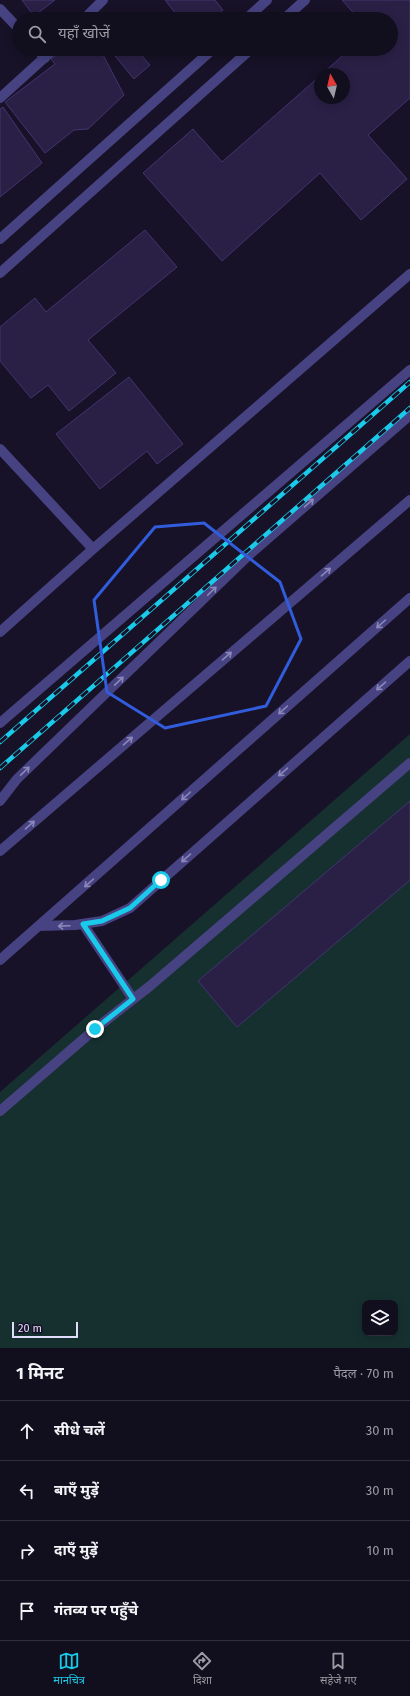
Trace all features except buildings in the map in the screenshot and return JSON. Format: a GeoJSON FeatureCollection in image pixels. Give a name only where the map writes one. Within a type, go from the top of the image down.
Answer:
{"type":"FeatureCollection","features":[{"type":"Feature","properties":{"kind":"street"},"geometry":{"type":"LineString","coordinates":[[91,12],[103,0]]}},
{"type":"Feature","properties":{"kind":"street"},"geometry":{"type":"LineString","coordinates":[[254,12],[267,0]]}},
{"type":"Feature","properties":{"kind":"street"},"geometry":{"type":"LineString","coordinates":[[292,12],[305,0]]}},
{"type":"Feature","properties":{"kind":"street"},"geometry":{"type":"LineString","coordinates":[[0,9],[12,22]]}},
{"type":"Feature","properties":{"kind":"street"},"geometry":{"type":"LineString","coordinates":[[0,238],[205,56]]}},
{"type":"Feature","properties":{"kind":"street"},"geometry":{"type":"LineString","coordinates":[[0,273],[242,56]]}},
{"type":"Feature","properties":{"kind":"street"},"geometry":{"type":"LineString","coordinates":[[0,98],[45,58]]}},
{"type":"Feature","properties":{"kind":"street"},"geometry":{"type":"LineString","coordinates":[[0,632],[93,548],[410,274]]}},
{"type":"Feature","properties":{"kind":"street"},"geometry":{"type":"LineString","coordinates":[[0,723],[410,370]]}},
{"type":"Feature","properties":{"kind":"street"},"geometry":{"type":"LineString","coordinates":[[0,801],[17,779],[250,555],[410,415]]}},
{"type":"Feature","properties":{"kind":"street"},"geometry":{"type":"LineString","coordinates":[[0,449],[93,548]]}},
{"type":"Feature","properties":{"kind":"street"},"geometry":{"type":"LineString","coordinates":[[0,851],[410,500]]}},
{"type":"Feature","properties":{"kind":"street"},"geometry":{"type":"LineString","coordinates":[[0,960],[410,598]]}},
{"type":"Feature","properties":{"kind":"street"},"geometry":{"type":"LineString","coordinates":[[39,926],[83,924],[102,921],[130,908],[410,660]]}},
{"type":"Feature","properties":{"kind":"street"},"geometry":{"type":"LineString","coordinates":[[0,1111],[410,763]]}},
{"type":"Feature","properties":{"kind":"street"},"geometry":{"type":"LineString","coordinates":[[83,924],[133,999]]}},
{"type":"Feature","properties":{"kind":"highlighted area"},"geometry":{"type":"Polygon","coordinates":[[[204,523],[280,582],[301,639],[266,706],[165,728],[107,692],[94,600],[155,527],[204,523]]]}},
{"type":"Feature","properties":{"kind":"green space"},"geometry":{"type":"Polygon","coordinates":[[[410,734],[410,1348],[0,1348],[0,1092],[410,734]]]}},
{"type":"Feature","properties":{"kind":"railway"},"geometry":{"type":"LineString","coordinates":[[0,742],[410,382]]}},
{"type":"Feature","properties":{"kind":"railway"},"geometry":{"type":"LineString","coordinates":[[0,768],[410,408]]}},
{"type":"Feature","properties":{"kind":"route"},"geometry":{"type":"LineString","coordinates":[[95,1029],[133,999],[83,924],[102,921],[130,908],[161,880]]}}]}
